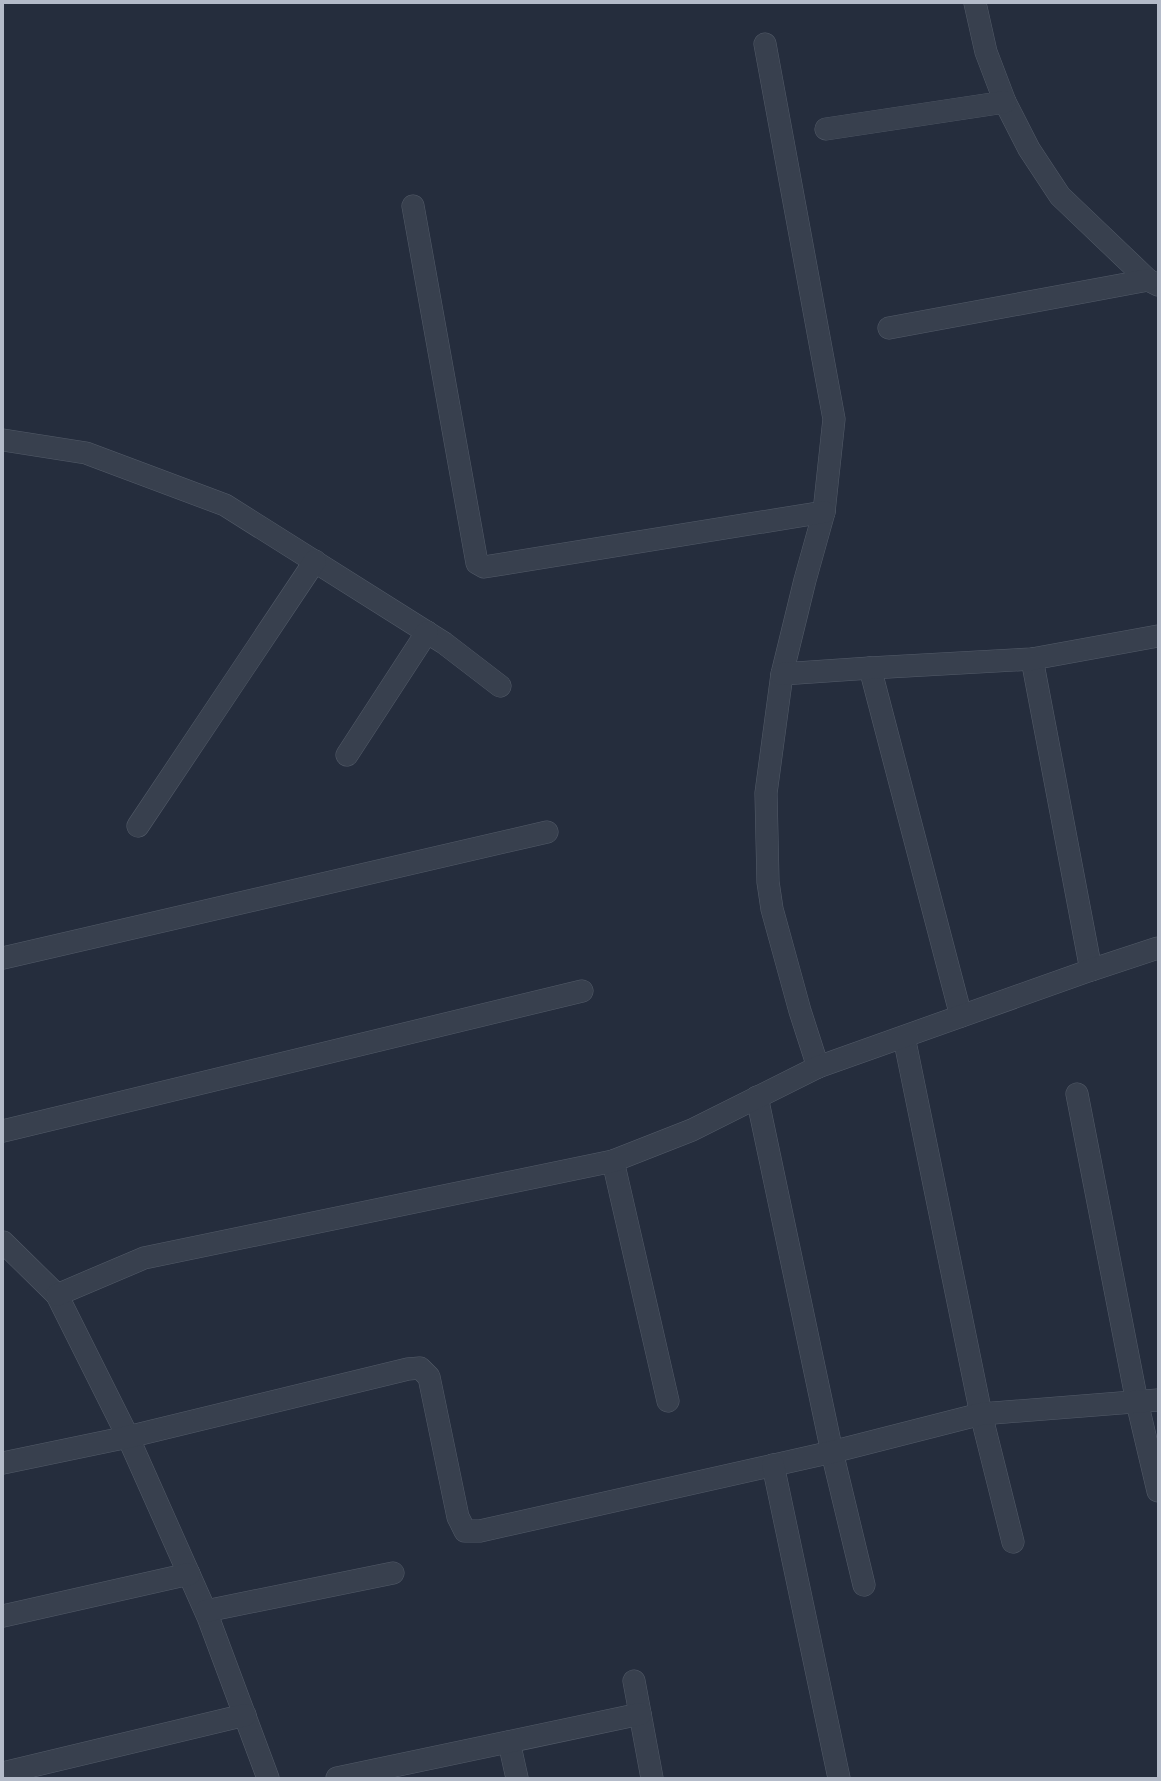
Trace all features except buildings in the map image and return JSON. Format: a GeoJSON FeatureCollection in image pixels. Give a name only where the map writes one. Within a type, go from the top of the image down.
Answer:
{"type":"FeatureCollection","features":[{"type":"Feature","properties":{"kind":"street"},"geometry":{"type":"LineString","coordinates":[[975,3],[986,52],[1005,102],[1029,149],[1060,196],[1153,283]]}},
{"type":"Feature","properties":{"kind":"street"},"geometry":{"type":"LineString","coordinates":[[765,44],[834,419],[824,512],[805,580],[782,674],[766,793],[768,882],[772,909],[785,961],[818,1067]]}},
{"type":"Feature","properties":{"kind":"street"},"geometry":{"type":"LineString","coordinates":[[826,129],[1005,102]]}},
{"type":"Feature","properties":{"kind":"street"},"geometry":{"type":"LineString","coordinates":[[413,206],[476,563],[484,567],[824,512]]}},
{"type":"Feature","properties":{"kind":"street"},"geometry":{"type":"LineString","coordinates":[[889,328],[1153,283]]}},
{"type":"Feature","properties":{"kind":"street"},"geometry":{"type":"LineString","coordinates":[[3,440],[86,453],[225,505],[444,643],[500,686]]}},
{"type":"Feature","properties":{"kind":"street"},"geometry":{"type":"LineString","coordinates":[[138,826],[315,561]]}},
{"type":"Feature","properties":{"kind":"street"},"geometry":{"type":"LineString","coordinates":[[347,755],[427,632]]}},
{"type":"Feature","properties":{"kind":"street"},"geometry":{"type":"LineString","coordinates":[[782,674],[1032,659],[1158,636]]}},
{"type":"Feature","properties":{"kind":"street"},"geometry":{"type":"LineString","coordinates":[[1032,659],[1091,970]]}},
{"type":"Feature","properties":{"kind":"street"},"geometry":{"type":"LineString","coordinates":[[870,668],[961,1016]]}},
{"type":"Feature","properties":{"kind":"street"},"geometry":{"type":"LineString","coordinates":[[3,958],[547,832]]}},
{"type":"Feature","properties":{"kind":"street"},"geometry":{"type":"LineString","coordinates":[[57,1295],[144,1258],[613,1160],[692,1130],[818,1067],[1091,970],[1158,948]]}},
{"type":"Feature","properties":{"kind":"street"},"geometry":{"type":"LineString","coordinates":[[3,1131],[582,991]]}},
{"type":"Feature","properties":{"kind":"street"},"geometry":{"type":"LineString","coordinates":[[904,1037],[981,1414],[1014,1542]]}},
{"type":"Feature","properties":{"kind":"street"},"geometry":{"type":"LineString","coordinates":[[1077,1094],[1148,1401],[1158,1491]]}},
{"type":"Feature","properties":{"kind":"street"},"geometry":{"type":"LineString","coordinates":[[757,1098],[832,1452],[864,1586]]}},
{"type":"Feature","properties":{"kind":"street"},"geometry":{"type":"LineString","coordinates":[[613,1160],[668,1401]]}},
{"type":"Feature","properties":{"kind":"street"},"geometry":{"type":"LineString","coordinates":[[3,1242],[57,1295],[128,1437],[206,1612],[268,1778]]}},
{"type":"Feature","properties":{"kind":"street"},"geometry":{"type":"LineString","coordinates":[[3,1463],[128,1437],[408,1369],[420,1368],[429,1377],[458,1517],[464,1531],[480,1531],[832,1452],[981,1414],[1148,1401]]}},
{"type":"Feature","properties":{"kind":"street"},"geometry":{"type":"LineString","coordinates":[[773,1465],[839,1778]]}},
{"type":"Feature","properties":{"kind":"street"},"geometry":{"type":"LineString","coordinates":[[206,1612],[393,1572]]}},
{"type":"Feature","properties":{"kind":"street"},"geometry":{"type":"LineString","coordinates":[[3,1616],[189,1574]]}},
{"type":"Feature","properties":{"kind":"street"},"geometry":{"type":"LineString","coordinates":[[634,1681],[652,1778]]}},
{"type":"Feature","properties":{"kind":"street"},"geometry":{"type":"LineString","coordinates":[[337,1778],[410,1771],[509,1742],[640,1714]]}},
{"type":"Feature","properties":{"kind":"street"},"geometry":{"type":"LineString","coordinates":[[3,1773],[244,1715]]}},
{"type":"Feature","properties":{"kind":"street"},"geometry":{"type":"LineString","coordinates":[[509,1742],[517,1778]]}}]}
